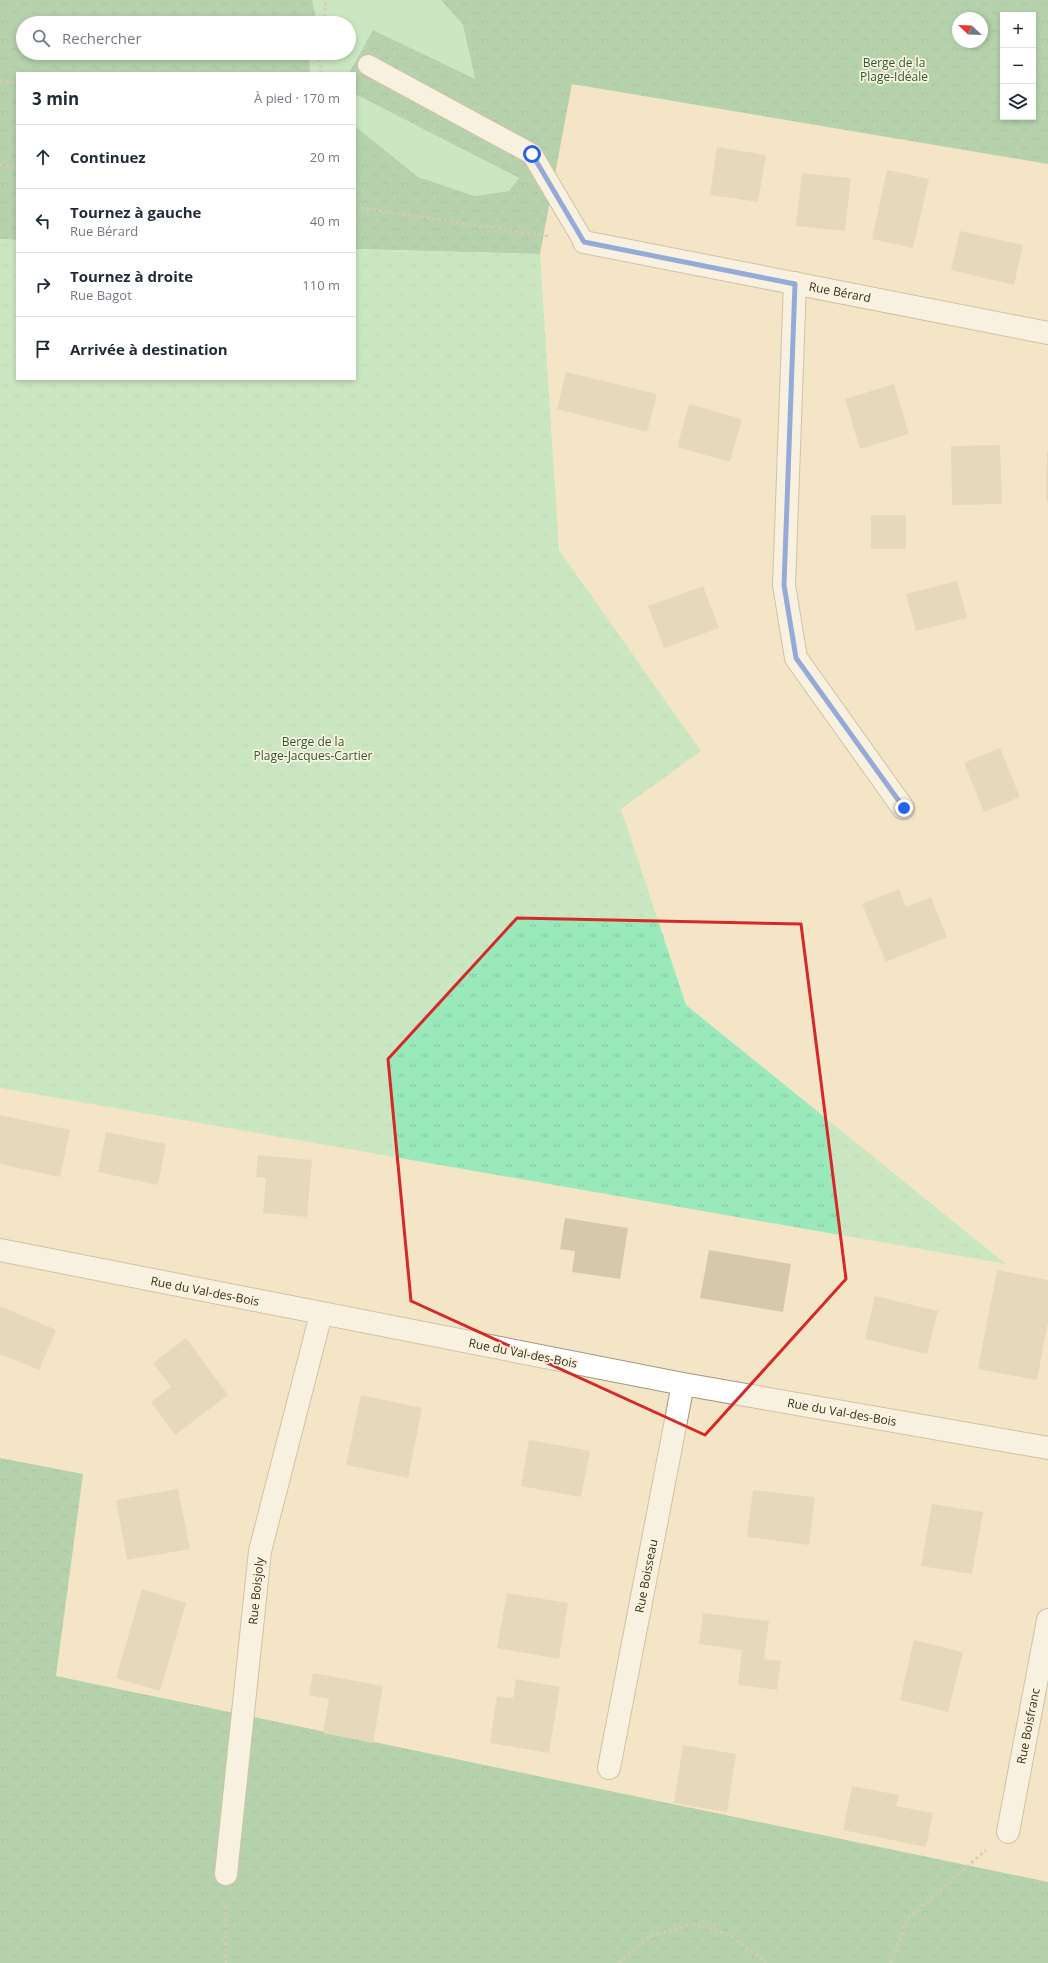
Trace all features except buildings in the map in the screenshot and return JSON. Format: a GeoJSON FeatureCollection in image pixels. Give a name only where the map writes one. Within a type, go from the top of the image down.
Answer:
{"type":"FeatureCollection","features":[{"type":"Feature","properties":{"kind":"street","name":"Rue Bérard"},"geometry":{"type":"LineString","coordinates":[[584,242],[1048,333]]}},
{"type":"Feature","properties":{"kind":"street"},"geometry":{"type":"LineString","coordinates":[[795,284],[784,585],[796,658],[904,808]]}},
{"type":"Feature","properties":{"kind":"street","name":"Rue du Val-des-Bois"},"geometry":{"type":"LineString","coordinates":[[0,1250],[683,1384],[1048,1448]]}},
{"type":"Feature","properties":{"kind":"street","name":"Rue Boisjoly"},"geometry":{"type":"LineString","coordinates":[[226,1874],[260,1551],[321,1314]]}},
{"type":"Feature","properties":{"kind":"street","name":"Rue Boisseau"},"geometry":{"type":"LineString","coordinates":[[609,1768],[683,1384]]}},
{"type":"Feature","properties":{"kind":"street","name":"Rue Boisfranc"},"geometry":{"type":"LineString","coordinates":[[1008,1832],[1048,1620]]}},
{"type":"Feature","properties":{"kind":"lane"},"geometry":{"type":"LineString","coordinates":[[368,65],[532,154],[584,242]]}},
{"type":"Feature","properties":{"kind":"path"},"geometry":{"type":"LineString","coordinates":[[325,16],[326,0]]}},
{"type":"Feature","properties":{"kind":"path"},"geometry":{"type":"LineString","coordinates":[[319,60],[322,72]]}},
{"type":"Feature","properties":{"kind":"path"},"geometry":{"type":"LineString","coordinates":[[0,81],[16,84]]}},
{"type":"Feature","properties":{"kind":"path"},"geometry":{"type":"LineString","coordinates":[[0,165],[16,167]]}},
{"type":"Feature","properties":{"kind":"path"},"geometry":{"type":"LineString","coordinates":[[356,207],[584,242]]}},
{"type":"Feature","properties":{"kind":"path"},"geometry":{"type":"LineString","coordinates":[[891,1963],[907,1919],[1008,1832]]}},
{"type":"Feature","properties":{"kind":"path"},"geometry":{"type":"LineString","coordinates":[[226,1874],[226,1963]]}},
{"type":"Feature","properties":{"kind":"path"},"geometry":{"type":"LineString","coordinates":[[619,1963],[651,1936],[692,1924],[728,1934],[766,1963]]}},
{"type":"Feature","properties":{"kind":"highlighted area"},"geometry":{"type":"Polygon","coordinates":[[[517,918],[801,924],[846,1279],[705,1435],[411,1301],[388,1059],[517,918]]]}},
{"type":"Feature","properties":{"kind":"green space"},"geometry":{"type":"Polygon","coordinates":[[[0,0],[312,0],[316,16],[16,16],[16,60],[309,60],[310,72],[16,72],[16,240],[0,239],[0,0]]]}},
{"type":"Feature","properties":{"kind":"green space"},"geometry":{"type":"Polygon","coordinates":[[[312,0],[441,0],[463,25],[475,80],[373,30],[350,72],[310,72],[309,60],[356,60],[356,16],[316,16],[312,0]]]}},
{"type":"Feature","properties":{"kind":"green space","name":"Berge de la Plage-Idéale"},"geometry":{"type":"Polygon","coordinates":[[[441,0],[1048,0],[1048,164],[572,84],[540,254],[356,249],[356,127],[418,177],[475,196],[509,191],[519,178],[356,95],[356,72],[350,72],[373,30],[475,79],[463,25],[441,0]]]}},
{"type":"Feature","properties":{"kind":"green space"},"geometry":{"type":"Polygon","coordinates":[[[356,95],[519,178],[509,191],[475,196],[418,177],[356,127],[356,95]]]}},
{"type":"Feature","properties":{"kind":"green space","name":"Berge de la Plage-Jacques-Cartier"},"geometry":{"type":"Polygon","coordinates":[[[0,239],[16,240],[16,380],[356,380],[356,249],[540,254],[559,550],[701,751],[621,809],[686,1005],[1006,1264],[0,1088],[0,239]]]}},
{"type":"Feature","properties":{"kind":"green space"},"geometry":{"type":"Polygon","coordinates":[[[0,1458],[83,1474],[56,1676],[1048,1882],[1048,1963],[0,1963],[0,1458]]]}},
{"type":"Feature","properties":{"kind":"route"},"geometry":{"type":"LineString","coordinates":[[532,154],[584,242],[795,284],[784,585],[796,658],[904,808]]}}]}
